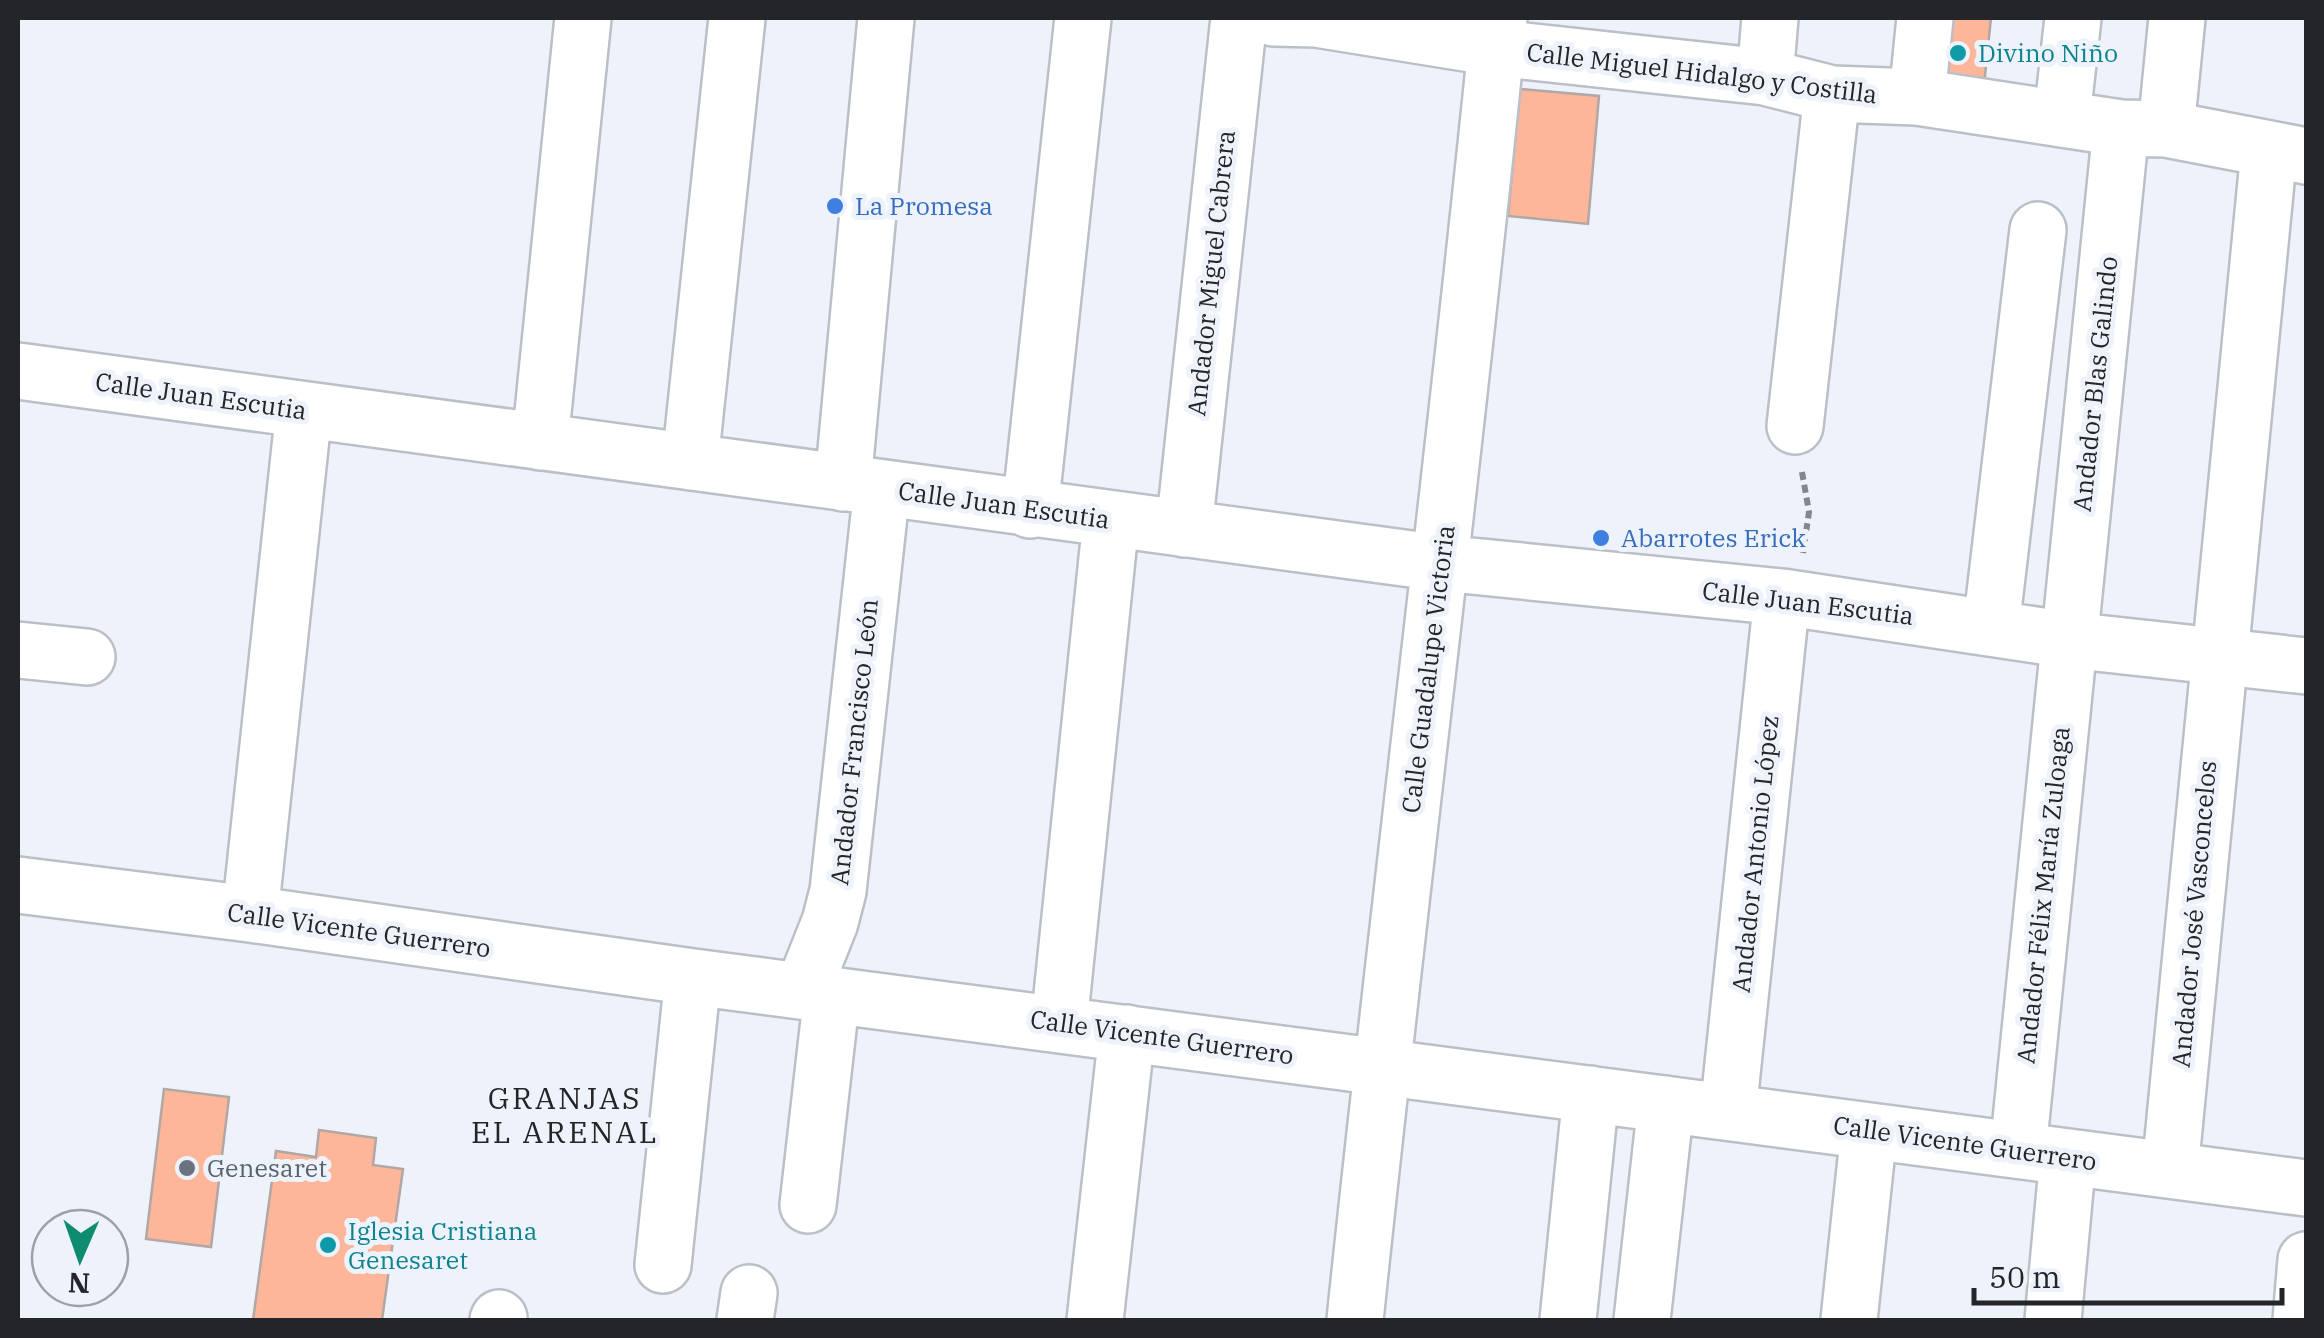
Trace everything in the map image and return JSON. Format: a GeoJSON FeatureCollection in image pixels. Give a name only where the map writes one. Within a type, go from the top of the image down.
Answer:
{"type":"FeatureCollection","features":[{"type":"Feature","properties":{"kind":"street"},"geometry":{"type":"LineString","coordinates":[[540,442],[582,18]]}},
{"type":"Feature","properties":{"kind":"street"},"geometry":{"type":"LineString","coordinates":[[690,462],[737,18]]}},
{"type":"Feature","properties":{"kind":"street","name":"Andador Francisco León"},"geometry":{"type":"LineString","coordinates":[[808,1206],[820,951],[838,891],[886,18]]}},
{"type":"Feature","properties":{"kind":"street"},"geometry":{"type":"LineString","coordinates":[[1030,510],[1083,18]]}},
{"type":"Feature","properties":{"kind":"street","name":"Andador Miguel Cabrera"},"geometry":{"type":"LineString","coordinates":[[1184,530],[1238,18]]}},
{"type":"Feature","properties":{"kind":"street","name":"Calle Miguel Hidalgo y Costilla"},"geometry":{"type":"LineString","coordinates":[[1302,18],[1497,33],[1765,77],[1832,94],[1918,97],[2288,154]]}},
{"type":"Feature","properties":{"kind":"street"},"geometry":{"type":"LineString","coordinates":[[1765,77],[1770,18]]}},
{"type":"Feature","properties":{"kind":"street"},"geometry":{"type":"LineString","coordinates":[[1918,97],[1925,18]]}},
{"type":"Feature","properties":{"kind":"street"},"geometry":{"type":"LineString","coordinates":[[2062,117],[2073,18]]}},
{"type":"Feature","properties":{"kind":"street","name":"Andador Blas Galindo"},"geometry":{"type":"LineString","coordinates":[[2068,640],[2144,129],[2177,18]]}},
{"type":"Feature","properties":{"kind":"street","name":"Calle Guadalupe Victoria"},"geometry":{"type":"LineString","coordinates":[[1354,1320],[1442,563],[1497,33]]}},
{"type":"Feature","properties":{"kind":"street"},"geometry":{"type":"LineString","coordinates":[[1795,426],[1832,94]]}},
{"type":"Feature","properties":{"kind":"street","name":"Andador José Vasconcelos"},"geometry":{"type":"LineString","coordinates":[[2170,1170],[2217,658],[2288,154]]}},
{"type":"Feature","properties":{"kind":"street"},"geometry":{"type":"LineString","coordinates":[[1992,627],[2038,230]]}},
{"type":"Feature","properties":{"kind":"street","name":"Calle Juan Escutia"},"geometry":{"type":"LineString","coordinates":[[18,371],[1184,530],[1442,563],[1782,597],[2068,640],[2306,666]]}},
{"type":"Feature","properties":{"kind":"street"},"geometry":{"type":"LineString","coordinates":[[250,914],[304,410]]}},
{"type":"Feature","properties":{"kind":"street"},"geometry":{"type":"LineString","coordinates":[[1059,1024],[1111,520]]}},
{"type":"Feature","properties":{"kind":"street","name":"Andador Antonio López"},"geometry":{"type":"LineString","coordinates":[[1728,1112],[1782,597]]}},
{"type":"Feature","properties":{"kind":"street","name":"Andador Félix María Zuloaga"},"geometry":{"type":"LineString","coordinates":[[2053,1320],[2043,1153],[2068,640]]}},
{"type":"Feature","properties":{"kind":"street"},"geometry":{"type":"LineString","coordinates":[[18,650],[87,657]]}},
{"type":"Feature","properties":{"kind":"street","name":"Calle Vicente Guerrero"},"geometry":{"type":"LineString","coordinates":[[18,884],[693,977],[2306,1188]]}},
{"type":"Feature","properties":{"kind":"street"},"geometry":{"type":"LineString","coordinates":[[663,1264],[693,977]]}},
{"type":"Feature","properties":{"kind":"street"},"geometry":{"type":"LineString","coordinates":[[1095,1320],[1127,1033]]}},
{"type":"Feature","properties":{"kind":"street"},"geometry":{"type":"LineString","coordinates":[[1568,1320],[1591,1094]]}},
{"type":"Feature","properties":{"kind":"street"},"geometry":{"type":"LineString","coordinates":[[1642,1320],[1666,1104]]}},
{"type":"Feature","properties":{"kind":"street"},"geometry":{"type":"LineString","coordinates":[[1849,1320],[1869,1130]]}},
{"type":"Feature","properties":{"kind":"street"},"geometry":{"type":"LineString","coordinates":[[2301,1320],[2306,1260]]}},
{"type":"Feature","properties":{"kind":"path"},"geometry":{"type":"LineString","coordinates":[[1782,597],[1803,554],[1809,512],[1795,426]]}},
{"type":"Feature","properties":{"kind":"building","name":"Divino Niño"},"geometry":{"type":"Polygon","coordinates":[[[1933,18],[1991,18],[1983,95],[1925,89],[1933,18]]]}},
{"type":"Feature","properties":{"kind":"building"},"geometry":{"type":"Polygon","coordinates":[[[1520,89],[1599,96],[1588,224],[1508,216],[1520,89]]]}},
{"type":"Feature","properties":{"kind":"building","name":"Genesaret"},"geometry":{"type":"Polygon","coordinates":[[[164,1089],[229,1097],[211,1247],[146,1239],[164,1089]]]}},
{"type":"Feature","properties":{"kind":"building","name":"Iglesia Cristiana Genesaret"},"geometry":{"type":"Polygon","coordinates":[[[319,1130],[376,1138],[373,1165],[403,1169],[382,1320],[253,1320],[276,1151],[316,1157],[319,1130]]]}},
{"type":"Feature","properties":{"kind":"place","name":"Divino Niño"},"geometry":{"type":"Point","coordinates":[1958,53]}},
{"type":"Feature","properties":{"kind":"place","name":"La Promesa"},"geometry":{"type":"Point","coordinates":[835,206]}},
{"type":"Feature","properties":{"kind":"place","name":"Abarrotes Erick"},"geometry":{"type":"Point","coordinates":[1601,538]}},
{"type":"Feature","properties":{"kind":"place","name":"Genesaret"},"geometry":{"type":"Point","coordinates":[187,1168]}},
{"type":"Feature","properties":{"kind":"place","name":"Iglesia Cristiana Genesaret"},"geometry":{"type":"Point","coordinates":[328,1245]}},
{"type":"Feature","properties":{"kind":"district","name":"GRANJAS EL ARENAL"},"geometry":{"type":"Point","coordinates":[565,1116]}}]}
